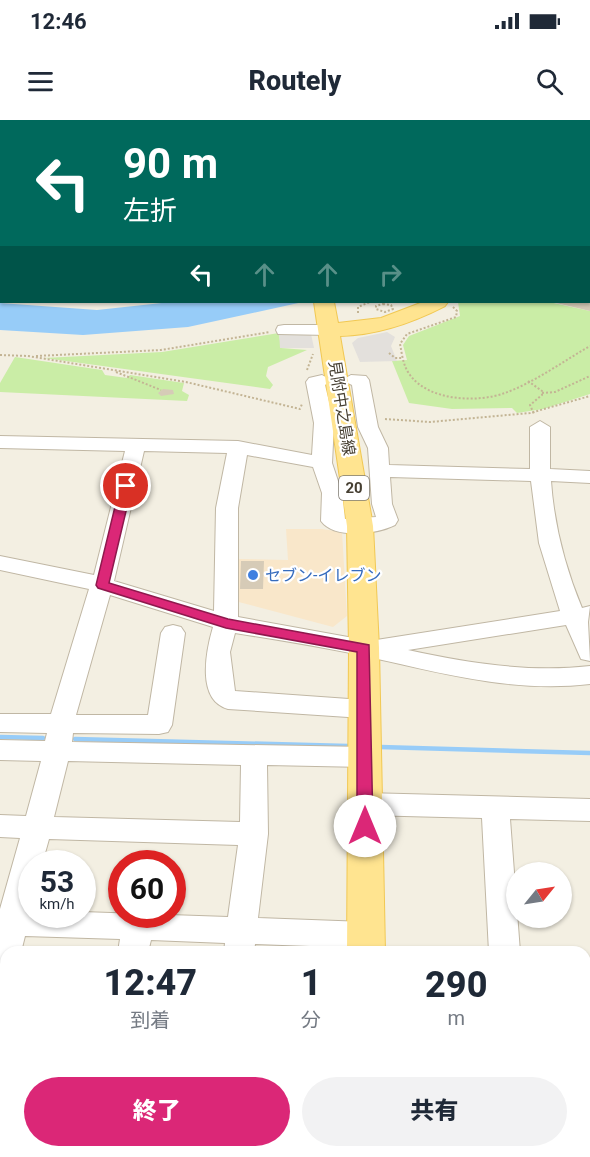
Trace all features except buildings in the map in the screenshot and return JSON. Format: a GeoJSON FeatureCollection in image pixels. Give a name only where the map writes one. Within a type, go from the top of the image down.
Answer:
{"type":"FeatureCollection","features":[{"type":"Feature","properties":{"kind":"main road"},"geometry":{"type":"LineString","coordinates":[[326,315],[362,329],[386,325],[445,304]]}},
{"type":"Feature","properties":{"kind":"main road","name":"見附中之島線"},"geometry":{"type":"LineString","coordinates":[[326,315],[360,525],[364,648],[365,944]]}},
{"type":"Feature","properties":{"kind":"street"},"geometry":{"type":"LineString","coordinates":[[284,330],[326,315]]}},
{"type":"Feature","properties":{"kind":"street"},"geometry":{"type":"LineString","coordinates":[[313,378],[324,423],[322,463],[332,493],[332,521],[336,524],[360,525],[387,520],[382,504],[378,448],[368,426],[360,380],[351,380]]}},
{"type":"Feature","properties":{"kind":"street"},"geometry":{"type":"LineString","coordinates":[[537,420],[538,476],[547,537],[581,616],[590,653]]}},
{"type":"Feature","properties":{"kind":"street"},"geometry":{"type":"LineString","coordinates":[[0,442],[238,447],[322,463]]}},
{"type":"Feature","properties":{"kind":"street"},"geometry":{"type":"LineString","coordinates":[[3,946],[6,922],[38,826],[59,738],[102,585],[136,445]]}},
{"type":"Feature","properties":{"kind":"street"},"geometry":{"type":"LineString","coordinates":[[238,447],[227,508],[226,623],[218,652],[221,691],[228,700],[363,710]]}},
{"type":"Feature","properties":{"kind":"street"},"geometry":{"type":"LineString","coordinates":[[381,470],[590,477]]}},
{"type":"Feature","properties":{"kind":"street"},"geometry":{"type":"LineString","coordinates":[[0,563],[102,585],[226,623],[364,648],[465,671],[555,678],[590,675]]}},
{"type":"Feature","properties":{"kind":"street"},"geometry":{"type":"LineString","coordinates":[[364,648],[581,616]]}},
{"type":"Feature","properties":{"kind":"street"},"geometry":{"type":"LineString","coordinates":[[0,750],[59,738],[159,725],[173,633]]}},
{"type":"Feature","properties":{"kind":"street"},"geometry":{"type":"LineString","coordinates":[[0,723],[59,738],[254,754],[365,757]]}},
{"type":"Feature","properties":{"kind":"street"},"geometry":{"type":"LineString","coordinates":[[240,941],[254,834],[254,754]]}},
{"type":"Feature","properties":{"kind":"street"},"geometry":{"type":"LineString","coordinates":[[365,804],[590,810]]}},
{"type":"Feature","properties":{"kind":"street"},"geometry":{"type":"LineString","coordinates":[[495,806],[504,946]]}},
{"type":"Feature","properties":{"kind":"street"},"geometry":{"type":"LineString","coordinates":[[0,826],[254,834]]}},
{"type":"Feature","properties":{"kind":"street"},"geometry":{"type":"LineString","coordinates":[[6,922],[135,940],[365,944]]}},
{"type":"Feature","properties":{"kind":"path"},"geometry":{"type":"LineString","coordinates":[[359,316],[358,307],[368,303]]}},
{"type":"Feature","properties":{"kind":"path"},"geometry":{"type":"LineString","coordinates":[[373,303],[378,305]]}},
{"type":"Feature","properties":{"kind":"path"},"geometry":{"type":"LineString","coordinates":[[445,304],[457,311],[456,317],[404,337],[400,344],[402,358],[408,371],[419,383],[452,395],[492,396],[528,381],[590,346]]}},
{"type":"Feature","properties":{"kind":"path"},"geometry":{"type":"LineString","coordinates":[[0,355],[28,356],[161,350],[284,330]]}},
{"type":"Feature","properties":{"kind":"path"},"geometry":{"type":"LineString","coordinates":[[313,378],[314,352]]}},
{"type":"Feature","properties":{"kind":"path"},"geometry":{"type":"LineString","coordinates":[[389,353],[395,358],[402,358]]}},
{"type":"Feature","properties":{"kind":"path"},"geometry":{"type":"LineString","coordinates":[[28,356],[186,382],[275,405],[300,409],[304,400]]}},
{"type":"Feature","properties":{"kind":"path"},"geometry":{"type":"LineString","coordinates":[[116,370],[121,376],[161,390]]}},
{"type":"Feature","properties":{"kind":"path"},"geometry":{"type":"LineString","coordinates":[[537,420],[530,405],[542,393],[562,391],[576,379],[590,376]]}},
{"type":"Feature","properties":{"kind":"path"},"geometry":{"type":"LineString","coordinates":[[528,381],[539,387],[542,393]]}},
{"type":"Feature","properties":{"kind":"path"},"geometry":{"type":"LineString","coordinates":[[380,417],[430,422],[537,420],[590,396]]}},
{"type":"Feature","properties":{"kind":"shaded area"},"geometry":{"type":"Polygon","coordinates":[[[387,332],[395,337],[391,346],[397,361],[360,362],[352,343],[358,338],[387,332]]]}},
{"type":"Feature","properties":{"kind":"shaded area"},"geometry":{"type":"Polygon","coordinates":[[[279,333],[311,334],[314,348],[280,348],[279,333]]]}},
{"type":"Feature","properties":{"kind":"shaded area"},"geometry":{"type":"Polygon","coordinates":[[[286,529],[322,529],[342,532],[347,616],[333,627],[231,600],[239,559],[288,560],[286,529]]]}},
{"type":"Feature","properties":{"kind":"green space"},"geometry":{"type":"Polygon","coordinates":[[[458,303],[554,303],[590,311],[590,394],[543,409],[517,413],[512,408],[452,409],[409,403],[392,361],[407,360],[403,345],[409,336],[460,316],[458,303]]]}},
{"type":"Feature","properties":{"kind":"green space"},"geometry":{"type":"Polygon","coordinates":[[[279,333],[281,348],[307,350],[268,367],[266,376],[273,385],[270,389],[44,358],[162,352],[279,333]]]}},
{"type":"Feature","properties":{"kind":"green space"},"geometry":{"type":"Polygon","coordinates":[[[15,357],[102,370],[105,375],[127,378],[130,375],[184,383],[182,391],[189,395],[187,401],[0,392],[0,383],[15,357]]]}},
{"type":"Feature","properties":{"kind":"water"},"geometry":{"type":"Polygon","coordinates":[[[0,303],[97,310],[162,303],[298,303],[188,327],[83,335],[0,330],[0,303]]]}},
{"type":"Feature","properties":{"kind":"waterway"},"geometry":{"type":"LineString","coordinates":[[0,120],[5,120]]}},
{"type":"Feature","properties":{"kind":"waterway"},"geometry":{"type":"LineString","coordinates":[[0,737],[43,738]]}},
{"type":"Feature","properties":{"kind":"waterway"},"geometry":{"type":"LineString","coordinates":[[75,739],[348,746]]}},
{"type":"Feature","properties":{"kind":"waterway"},"geometry":{"type":"LineString","coordinates":[[380,747],[590,753]]}},
{"type":"Feature","properties":{"kind":"place","name":"セブン-イレブン"},"geometry":{"type":"Point","coordinates":[253,575]}},
{"type":"Feature","properties":{"kind":"route"},"geometry":{"type":"LineString","coordinates":[[126,486],[102,585],[226,623],[364,648],[365,826]]}}]}
